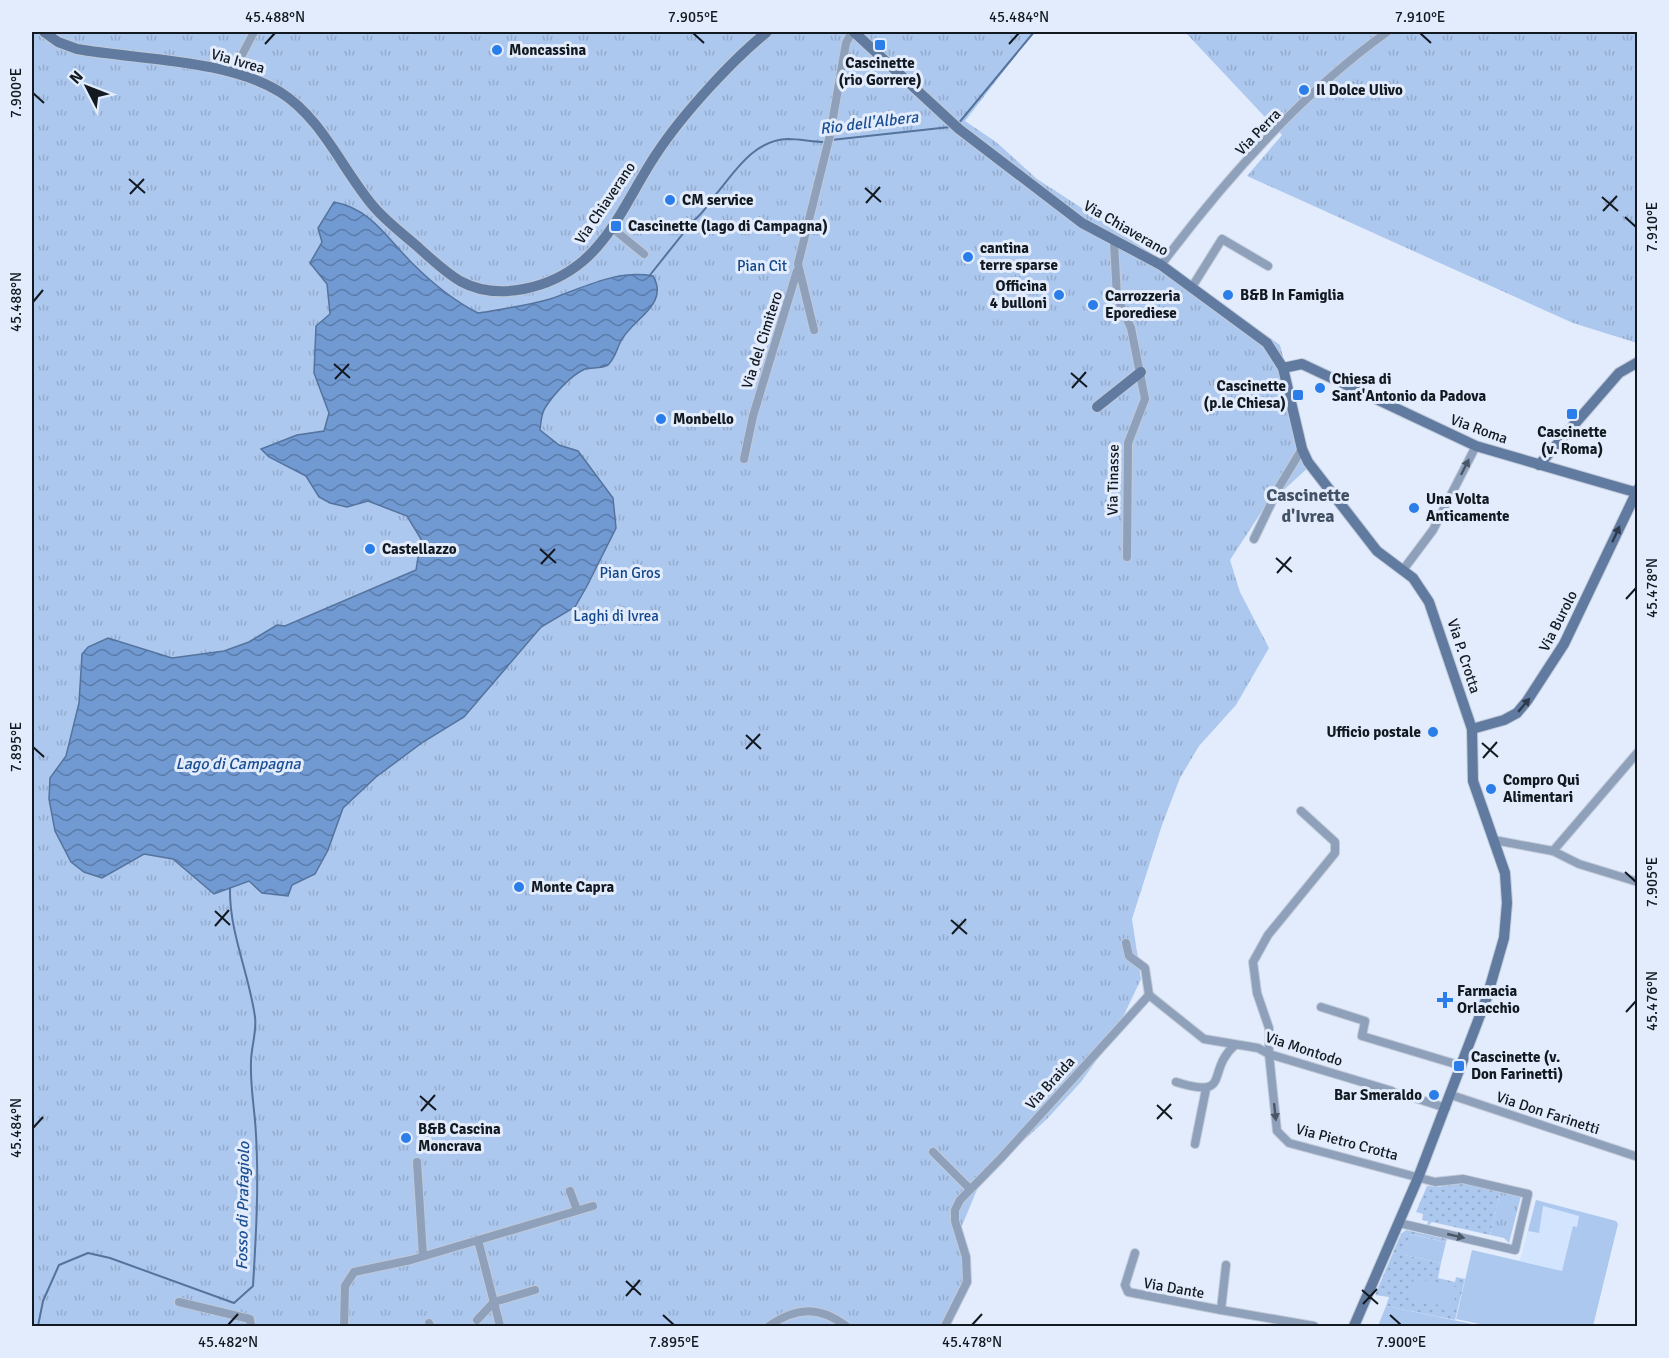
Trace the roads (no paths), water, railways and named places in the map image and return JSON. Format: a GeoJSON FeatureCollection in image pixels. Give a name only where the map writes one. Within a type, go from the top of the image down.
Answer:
{"type":"FeatureCollection","features":[{"type":"Feature","properties":{"kind":"street","name":"Via Ivrea"},"geometry":{"type":"LineString","coordinates":[[44,32],[61,43],[108,54],[233,72],[264,83],[291,100],[334,151],[373,206]]}},
{"type":"Feature","properties":{"kind":"street"},"geometry":{"type":"LineString","coordinates":[[233,72],[254,32]]}},
{"type":"Feature","properties":{"kind":"street","name":"Via Chiaverano"},"geometry":{"type":"LineString","coordinates":[[373,206],[443,269],[460,281],[483,291],[513,291],[552,279],[585,260],[611,227],[657,152],[676,128],[766,32]]}},
{"type":"Feature","properties":{"kind":"street","name":"Via Chiaverano"},"geometry":{"type":"LineString","coordinates":[[853,32],[955,126],[1082,223],[1161,265],[1192,287],[1267,343],[1283,368]]}},
{"type":"Feature","properties":{"kind":"street","name":"Via del Cimitero"},"geometry":{"type":"LineString","coordinates":[[744,459],[753,416],[798,264],[828,145],[846,44],[853,32]]}},
{"type":"Feature","properties":{"kind":"street","name":"Via Perra"},"geometry":{"type":"LineString","coordinates":[[1161,265],[1192,225],[1281,126],[1343,66],[1387,32]]}},
{"type":"Feature","properties":{"kind":"street"},"geometry":{"type":"LineString","coordinates":[[611,227],[644,254]]}},
{"type":"Feature","properties":{"kind":"street"},"geometry":{"type":"LineString","coordinates":[[1192,287],[1222,239],[1268,266]]}},
{"type":"Feature","properties":{"kind":"street","name":"Via Tinasse"},"geometry":{"type":"LineString","coordinates":[[1114,242],[1117,297],[1131,328],[1141,372],[1144,404],[1128,443],[1127,556]]}},
{"type":"Feature","properties":{"kind":"street"},"geometry":{"type":"LineString","coordinates":[[798,264],[814,330]]}},
{"type":"Feature","properties":{"kind":"street"},"geometry":{"type":"LineString","coordinates":[[1539,465],[1619,374],[1638,362]]}},
{"type":"Feature","properties":{"kind":"street","name":"Via Roma"},"geometry":{"type":"LineString","coordinates":[[1283,368],[1302,364],[1476,446],[1637,492]]}},
{"type":"Feature","properties":{"kind":"street","name":"Via P. Crotta"},"geometry":{"type":"LineString","coordinates":[[1283,368],[1302,450],[1320,479],[1360,531],[1388,561],[1413,578],[1425,593],[1435,615],[1472,729],[1473,781],[1505,873],[1507,917],[1497,967],[1462,1066]]}},
{"type":"Feature","properties":{"kind":"street"},"geometry":{"type":"LineString","coordinates":[[1097,407],[1141,372]]}},
{"type":"Feature","properties":{"kind":"street"},"geometry":{"type":"LineString","coordinates":[[1403,570],[1433,530],[1476,446]]}},
{"type":"Feature","properties":{"kind":"street"},"geometry":{"type":"LineString","coordinates":[[1254,539],[1279,487],[1302,450]]}},
{"type":"Feature","properties":{"kind":"street","name":"Via Burolo"},"geometry":{"type":"LineString","coordinates":[[1472,729],[1504,720],[1517,713],[1527,701],[1564,644],[1637,492]]}},
{"type":"Feature","properties":{"kind":"street"},"geometry":{"type":"LineString","coordinates":[[1553,851],[1638,752]]}},
{"type":"Feature","properties":{"kind":"street"},"geometry":{"type":"LineString","coordinates":[[1269,1054],[1269,1028],[1257,993],[1252,962],[1268,935],[1335,853],[1335,842],[1301,811]]}},
{"type":"Feature","properties":{"kind":"street"},"geometry":{"type":"LineString","coordinates":[[1494,840],[1553,851],[1580,864],[1638,882]]}},
{"type":"Feature","properties":{"kind":"street"},"geometry":{"type":"LineString","coordinates":[[1126,943],[1129,956],[1145,968],[1149,995]]}},
{"type":"Feature","properties":{"kind":"street","name":"Via Montodo"},"geometry":{"type":"LineString","coordinates":[[1149,995],[1204,1039],[1258,1048],[1269,1054],[1392,1091]]}},
{"type":"Feature","properties":{"kind":"street","name":"Via Braida"},"geometry":{"type":"LineString","coordinates":[[945,1326],[967,1282],[966,1257],[955,1210],[970,1189],[1002,1158],[1149,995]]}},
{"type":"Feature","properties":{"kind":"street"},"geometry":{"type":"LineString","coordinates":[[1321,1007],[1365,1021],[1362,1036],[1462,1066],[1418,1178],[1354,1326]]}},
{"type":"Feature","properties":{"kind":"street"},"geometry":{"type":"LineString","coordinates":[[1176,1082],[1201,1090],[1206,1089],[1216,1080],[1226,1053],[1234,1045]]}},
{"type":"Feature","properties":{"kind":"street","name":"Via Pietro Crotta"},"geometry":{"type":"LineString","coordinates":[[1269,1054],[1277,1131],[1288,1143],[1418,1178],[1439,1182],[1463,1179],[1528,1194],[1515,1250],[1399,1223]]}},
{"type":"Feature","properties":{"kind":"street"},"geometry":{"type":"LineString","coordinates":[[1195,1143],[1206,1089]]}},
{"type":"Feature","properties":{"kind":"street","name":"Via Don Farinetti"},"geometry":{"type":"LineString","coordinates":[[1451,1095],[1638,1157]]}},
{"type":"Feature","properties":{"kind":"street"},"geometry":{"type":"LineString","coordinates":[[1412,1097],[1446,1108]]}},
{"type":"Feature","properties":{"kind":"street"},"geometry":{"type":"LineString","coordinates":[[933,1152],[970,1189]]}},
{"type":"Feature","properties":{"kind":"street"},"geometry":{"type":"LineString","coordinates":[[417,1162],[423,1257]]}},
{"type":"Feature","properties":{"kind":"street"},"geometry":{"type":"LineString","coordinates":[[570,1191],[577,1210]]}},
{"type":"Feature","properties":{"kind":"street"},"geometry":{"type":"LineString","coordinates":[[344,1326],[345,1286],[354,1272],[423,1257],[593,1206]]}},
{"type":"Feature","properties":{"kind":"street"},"geometry":{"type":"LineString","coordinates":[[478,1240],[500,1326]]}},
{"type":"Feature","properties":{"kind":"street","name":"Via Dante"},"geometry":{"type":"LineString","coordinates":[[1135,1253],[1125,1285],[1128,1292],[1314,1326]]}},
{"type":"Feature","properties":{"kind":"street","name":"Via Dante"},"geometry":{"type":"LineString","coordinates":[[1221,1310],[1226,1265]]}},
{"type":"Feature","properties":{"kind":"street"},"geometry":{"type":"LineString","coordinates":[[477,1320],[494,1302],[535,1290]]}},
{"type":"Feature","properties":{"kind":"street"},"geometry":{"type":"LineString","coordinates":[[179,1302],[250,1319],[251,1326]]}},
{"type":"Feature","properties":{"kind":"street"},"geometry":{"type":"LineString","coordinates":[[769,1326],[791,1312],[811,1312],[825,1313],[846,1326]]}},
{"type":"Feature","properties":{"kind":"water","name":"Lago di Campagna"},"geometry":{"type":"Polygon","coordinates":[[[334,202],[358,211],[368,218],[435,284],[451,297],[478,313],[550,299],[613,277],[653,276],[657,286],[657,295],[653,304],[626,333],[611,362],[602,367],[585,369],[574,376],[553,397],[541,419],[540,430],[559,445],[578,451],[613,498],[616,528],[575,607],[541,627],[464,717],[423,742],[376,777],[343,808],[328,850],[315,874],[292,885],[288,896],[262,893],[249,881],[214,894],[173,859],[144,854],[102,878],[84,872],[71,862],[55,831],[49,799],[50,778],[66,756],[79,703],[82,654],[88,647],[108,638],[172,658],[224,651],[249,642],[277,625],[285,626],[416,570],[421,539],[407,516],[368,501],[347,507],[330,503],[319,497],[306,476],[269,457],[261,449],[297,435],[324,431],[329,413],[314,373],[316,326],[330,314],[327,284],[310,263],[322,242],[318,228],[334,202]]]}},
{"type":"Feature","properties":{"kind":"waterway","name":"Rio dell'Albera"},"geometry":{"type":"LineString","coordinates":[[958,124],[1034,32]]}},
{"type":"Feature","properties":{"kind":"waterway","name":"Rio dell'Albera"},"geometry":{"type":"LineString","coordinates":[[831,140],[950,127]]}},
{"type":"Feature","properties":{"kind":"waterway","name":"Rio dell'Albera"},"geometry":{"type":"LineString","coordinates":[[650,275],[739,166],[756,150],[776,141],[788,139],[825,142]]}},
{"type":"Feature","properties":{"kind":"waterway","name":"Fosso di Prafagiolo"},"geometry":{"type":"LineString","coordinates":[[38,1326],[43,1301],[59,1265],[88,1253],[110,1258],[234,1303],[253,1286],[257,1173],[251,1056],[255,1023],[233,921],[230,888]]}},
{"type":"Feature","properties":{"kind":"tunnel"},"geometry":{"type":"LineString","coordinates":[[1392,1091],[1412,1097]]}},
{"type":"Feature","properties":{"kind":"place","name":"Cascinette (rio Gorrere)"},"geometry":{"type":"Point","coordinates":[880,45]}},
{"type":"Feature","properties":{"kind":"place","name":"Moncassina"},"geometry":{"type":"Point","coordinates":[497,50]}},
{"type":"Feature","properties":{"kind":"place","name":"Il Dolce Ulivo"},"geometry":{"type":"Point","coordinates":[1304,90]}},
{"type":"Feature","properties":{"kind":"place","name":"CM service"},"geometry":{"type":"Point","coordinates":[670,200]}},
{"type":"Feature","properties":{"kind":"place","name":"Cascinette (lago di Campagna)"},"geometry":{"type":"Point","coordinates":[616,226]}},
{"type":"Feature","properties":{"kind":"place","name":"cantina terre sparse"},"geometry":{"type":"Point","coordinates":[968,257]}},
{"type":"Feature","properties":{"kind":"place","name":"Officina 4 bulloni"},"geometry":{"type":"Point","coordinates":[1059,295]}},
{"type":"Feature","properties":{"kind":"place","name":"B&B In Famiglia"},"geometry":{"type":"Point","coordinates":[1228,295]}},
{"type":"Feature","properties":{"kind":"place","name":"Carrozzeria Eporediese"},"geometry":{"type":"Point","coordinates":[1093,305]}},
{"type":"Feature","properties":{"kind":"place","name":"Chiesa di Sant'Antonio da Padova"},"geometry":{"type":"Point","coordinates":[1320,388]}},
{"type":"Feature","properties":{"kind":"place","name":"Cascinette (p.le Chiesa)"},"geometry":{"type":"Point","coordinates":[1298,395]}},
{"type":"Feature","properties":{"kind":"place","name":"Cascinette (v. Roma)"},"geometry":{"type":"Point","coordinates":[1572,414]}},
{"type":"Feature","properties":{"kind":"place","name":"Monbello"},"geometry":{"type":"Point","coordinates":[661,419]}},
{"type":"Feature","properties":{"kind":"place","name":"Una Volta Anticamente"},"geometry":{"type":"Point","coordinates":[1414,508]}},
{"type":"Feature","properties":{"kind":"place","name":"Castellazzo"},"geometry":{"type":"Point","coordinates":[370,549]}},
{"type":"Feature","properties":{"kind":"place","name":"Ufficio postale"},"geometry":{"type":"Point","coordinates":[1433,732]}},
{"type":"Feature","properties":{"kind":"place","name":"Compro Qui Alimentari"},"geometry":{"type":"Point","coordinates":[1491,789]}},
{"type":"Feature","properties":{"kind":"place","name":"Monte Capra"},"geometry":{"type":"Point","coordinates":[519,887]}},
{"type":"Feature","properties":{"kind":"place","name":"Farmacia Orlacchio"},"geometry":{"type":"Point","coordinates":[1445,1000]}},
{"type":"Feature","properties":{"kind":"place","name":"Cascinette (v. Don Farinetti)"},"geometry":{"type":"Point","coordinates":[1459,1066]}},
{"type":"Feature","properties":{"kind":"place","name":"Bar Smeraldo"},"geometry":{"type":"Point","coordinates":[1434,1095]}},
{"type":"Feature","properties":{"kind":"place","name":"B&B Cascina Moncrava"},"geometry":{"type":"Point","coordinates":[406,1138]}},
{"type":"Feature","properties":{"kind":"district","name":"Cascinette d'Ivrea"},"geometry":{"type":"Point","coordinates":[1308,505]}},
{"type":"Feature","properties":{"kind":"park label","name":"Pian Cit"},"geometry":{"type":"Point","coordinates":[762,266]}},
{"type":"Feature","properties":{"kind":"park label","name":"Pian Gros"},"geometry":{"type":"Point","coordinates":[630,573]}},
{"type":"Feature","properties":{"kind":"park label","name":"Laghi di Ivrea"},"geometry":{"type":"Point","coordinates":[616,616]}}]}
